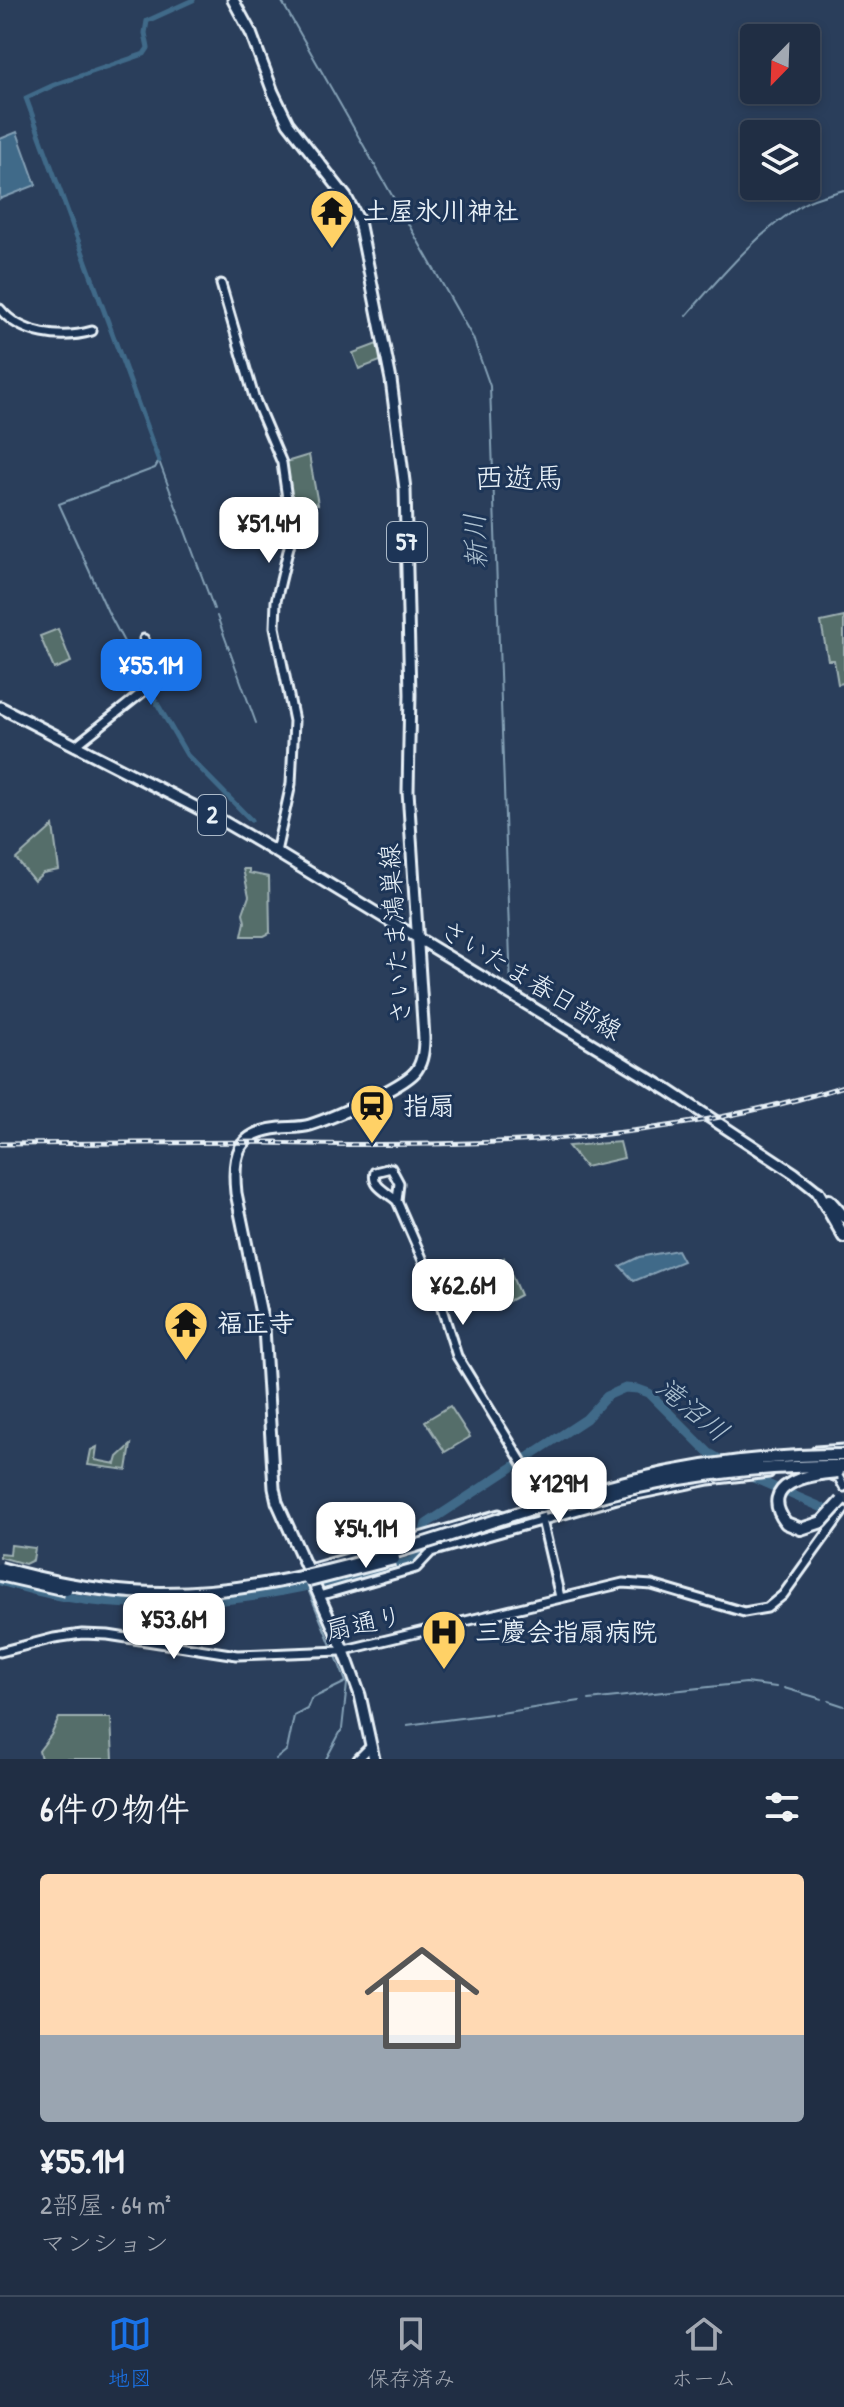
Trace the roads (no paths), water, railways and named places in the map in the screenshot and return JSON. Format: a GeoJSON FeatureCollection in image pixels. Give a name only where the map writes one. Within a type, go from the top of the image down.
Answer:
{"type":"FeatureCollection","features":[{"type":"Feature","properties":{"kind":"highway"},"geometry":{"type":"LineString","coordinates":[[818,1192],[844,1217]]}},
{"type":"Feature","properties":{"kind":"highway"},"geometry":{"type":"LineString","coordinates":[[818,1192],[844,1237]]}},
{"type":"Feature","properties":{"kind":"highway"},"geometry":{"type":"LineString","coordinates":[[0,1568],[39,1579],[132,1592],[243,1586],[293,1578],[378,1556],[635,1480],[745,1460],[844,1452]]}},
{"type":"Feature","properties":{"kind":"highway"},"geometry":{"type":"LineString","coordinates":[[843,1502],[822,1522],[801,1529],[786,1523],[778,1506],[782,1491],[795,1479],[844,1469]]}},
{"type":"Feature","properties":{"kind":"highway"},"geometry":{"type":"LineString","coordinates":[[0,1575],[49,1588],[136,1598],[238,1593],[349,1572],[592,1498],[634,1489],[744,1470],[844,1469]]}},
{"type":"Feature","properties":{"kind":"main road","name":"さいたま鴻巣線"},"geometry":{"type":"LineString","coordinates":[[233,0],[251,33],[288,123],[346,197],[359,221],[391,380],[405,489],[410,694],[408,791],[424,1046],[422,1058],[415,1072],[373,1097],[308,1126],[277,1128],[252,1135],[241,1145],[235,1160],[236,1193],[264,1325],[277,1502],[344,1651],[360,1695],[374,1759]]}},
{"type":"Feature","properties":{"kind":"main road","name":"さいたま春日部線"},"geometry":{"type":"LineString","coordinates":[[0,707],[219,819],[276,852],[699,1110],[818,1192]]}},
{"type":"Feature","properties":{"kind":"street"},"geometry":{"type":"LineString","coordinates":[[221,284],[254,397],[282,463],[292,534],[274,619],[294,721],[291,784],[276,852]]}},
{"type":"Feature","properties":{"kind":"street"},"geometry":{"type":"LineString","coordinates":[[0,309],[24,328],[47,335],[78,335],[92,331]]}},
{"type":"Feature","properties":{"kind":"street"},"geometry":{"type":"LineString","coordinates":[[75,746],[158,680],[144,639]]}},
{"type":"Feature","properties":{"kind":"street"},"geometry":{"type":"LineString","coordinates":[[397,1201],[397,1180],[390,1167],[375,1172],[379,1188],[397,1201],[436,1290],[457,1356],[524,1466],[538,1503],[560,1597]]}},
{"type":"Feature","properties":{"kind":"street"},"geometry":{"type":"LineString","coordinates":[[379,1188],[395,1184],[397,1180]]}},
{"type":"Feature","properties":{"kind":"street"},"geometry":{"type":"LineString","coordinates":[[309,1569],[642,1474],[733,1457],[844,1452]]}},
{"type":"Feature","properties":{"kind":"street"},"geometry":{"type":"LineString","coordinates":[[319,1595],[416,1568],[431,1552],[652,1491],[755,1475],[804,1471],[835,1475],[844,1487]]}},
{"type":"Feature","properties":{"kind":"street","name":"扇通り"},"geometry":{"type":"LineString","coordinates":[[0,1652],[82,1634],[108,1635],[243,1656],[344,1651],[610,1585],[635,1583],[744,1612],[760,1611],[779,1600],[837,1521],[843,1502]]}},
{"type":"Feature","properties":{"kind":"street"},"geometry":{"type":"LineString","coordinates":[[358,1759],[371,1746]]}},
{"type":"Feature","properties":{"kind":"water"},"geometry":{"type":"Polygon","coordinates":[[[17,132],[36,185],[0,199],[0,139],[17,132]]]}},
{"type":"Feature","properties":{"kind":"water"},"geometry":{"type":"Polygon","coordinates":[[[677,1250],[683,1261],[634,1281],[620,1266],[639,1257],[677,1250]]]}},
{"type":"Feature","properties":{"kind":"waterway"},"geometry":{"type":"LineString","coordinates":[[159,461],[26,98],[144,54],[148,48],[145,33],[147,21],[193,0]]}},
{"type":"Feature","properties":{"kind":"waterway","name":"新川"},"geometry":{"type":"LineString","coordinates":[[281,0],[473,338],[490,386],[511,989]]}},
{"type":"Feature","properties":{"kind":"waterway"},"geometry":{"type":"LineString","coordinates":[[686,316],[770,228],[808,202],[844,190]]}},
{"type":"Feature","properties":{"kind":"waterway"},"geometry":{"type":"LineString","coordinates":[[147,685],[108,612],[59,504],[155,468],[159,461],[214,609]]}},
{"type":"Feature","properties":{"kind":"waterway"},"geometry":{"type":"LineString","coordinates":[[217,616],[229,649]]}},
{"type":"Feature","properties":{"kind":"waterway"},"geometry":{"type":"LineString","coordinates":[[230,652],[256,723]]}},
{"type":"Feature","properties":{"kind":"waterway"},"geometry":{"type":"LineString","coordinates":[[147,686],[187,755],[251,820]]}},
{"type":"Feature","properties":{"kind":"waterway"},"geometry":{"type":"LineString","coordinates":[[75,739],[142,689]]}},
{"type":"Feature","properties":{"kind":"waterway","name":"滝沼川"},"geometry":{"type":"LineString","coordinates":[[0,1581],[50,1594],[110,1603],[197,1603],[284,1591],[412,1561],[416,1558],[426,1524],[586,1419],[607,1396],[625,1388],[649,1393],[709,1453],[728,1464]]}},
{"type":"Feature","properties":{"kind":"waterway","name":"滝沼川"},"geometry":{"type":"LineString","coordinates":[[744,1474],[837,1514]]}},
{"type":"Feature","properties":{"kind":"waterway"},"geometry":{"type":"LineString","coordinates":[[307,1587],[333,1650]]}},
{"type":"Feature","properties":{"kind":"waterway"},"geometry":{"type":"LineString","coordinates":[[276,1759],[287,1750],[294,1716],[307,1709],[311,1699],[346,1682],[336,1656]]}},
{"type":"Feature","properties":{"kind":"waterway"},"geometry":{"type":"LineString","coordinates":[[589,1700],[746,1683],[776,1687]]}},
{"type":"Feature","properties":{"kind":"waterway"},"geometry":{"type":"LineString","coordinates":[[326,1759],[342,1729],[347,1684]]}},
{"type":"Feature","properties":{"kind":"waterway"},"geometry":{"type":"LineString","coordinates":[[784,1688],[822,1699]]}},
{"type":"Feature","properties":{"kind":"waterway"},"geometry":{"type":"LineString","coordinates":[[494,1714],[580,1701]]}},
{"type":"Feature","properties":{"kind":"waterway"},"geometry":{"type":"LineString","coordinates":[[829,1701],[844,1706]]}},
{"type":"Feature","properties":{"kind":"waterway"},"geometry":{"type":"LineString","coordinates":[[407,1725],[491,1714]]}},
{"type":"Feature","properties":{"kind":"railway"},"geometry":{"type":"LineString","coordinates":[[267,1143],[486,1143],[631,1131],[774,1106],[844,1086]]}},
{"type":"Feature","properties":{"kind":"railway"},"geometry":{"type":"LineString","coordinates":[[0,1144],[277,1142]]}},
{"type":"Feature","properties":{"kind":"place","name":"土屋氷川神社"},"geometry":{"type":"Point","coordinates":[332,250]}},
{"type":"Feature","properties":{"kind":"place","name":"指扇"},"geometry":{"type":"Point","coordinates":[372,1145]}},
{"type":"Feature","properties":{"kind":"place","name":"福正寺"},"geometry":{"type":"Point","coordinates":[186,1362]}},
{"type":"Feature","properties":{"kind":"place","name":"三慶会指扇病院"},"geometry":{"type":"Point","coordinates":[444,1671]}},
{"type":"Feature","properties":{"kind":"district","name":"西遊馬"},"geometry":{"type":"Point","coordinates":[519,478]}}]}
